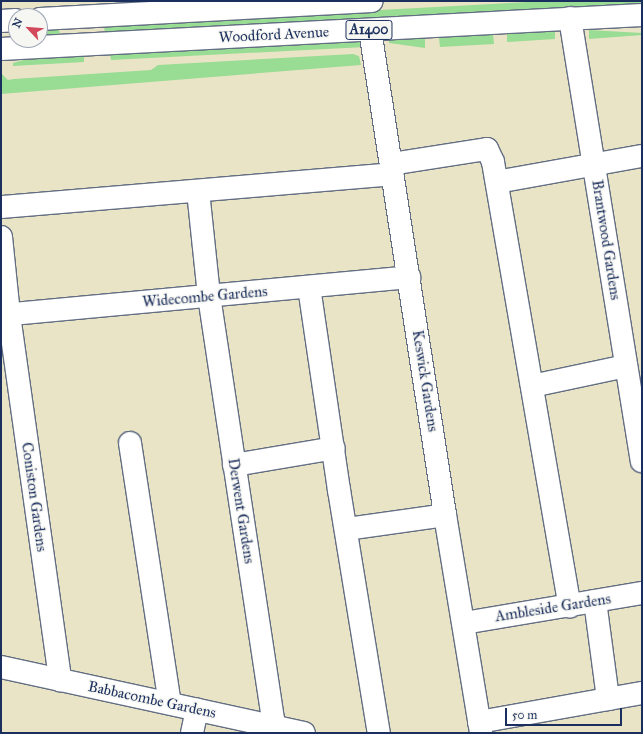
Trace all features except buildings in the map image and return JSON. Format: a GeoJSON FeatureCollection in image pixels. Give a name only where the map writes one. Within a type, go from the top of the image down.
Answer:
{"type":"FeatureCollection","features":[{"type":"Feature","properties":{"kind":"main road","name":"Woodford Avenue"},"geometry":{"type":"LineString","coordinates":[[48,19],[372,1]]}},
{"type":"Feature","properties":{"kind":"main road","name":"Woodford Avenue"},"geometry":{"type":"LineString","coordinates":[[1,49],[642,15]]}},
{"type":"Feature","properties":{"kind":"main road","name":"Brantwood Gardens"},"geometry":{"type":"LineString","coordinates":[[570,18],[642,461]]}},
{"type":"Feature","properties":{"kind":"main road","name":"Keswick Gardens"},"geometry":{"type":"LineString","coordinates":[[370,30],[445,515],[464,623],[480,728]]}},
{"type":"Feature","properties":{"kind":"main road"},"geometry":{"type":"LineString","coordinates":[[1,207],[198,191],[392,169],[487,149],[493,162],[497,182],[570,606]]}},
{"type":"Feature","properties":{"kind":"main road"},"geometry":{"type":"LineString","coordinates":[[497,182],[642,156]]}},
{"type":"Feature","properties":{"kind":"main road","name":"Derwent Gardens"},"geometry":{"type":"LineString","coordinates":[[198,191],[209,296],[273,719],[271,726]]}},
{"type":"Feature","properties":{"kind":"main road","name":"Coniston Gardens"},"geometry":{"type":"LineString","coordinates":[[1,237],[5,315],[60,680]]}},
{"type":"Feature","properties":{"kind":"main road","name":"Widecombe Gardens"},"geometry":{"type":"LineString","coordinates":[[5,315],[409,277]]}},
{"type":"Feature","properties":{"kind":"main road"},"geometry":{"type":"LineString","coordinates":[[309,287],[379,733]]}},
{"type":"Feature","properties":{"kind":"main road"},"geometry":{"type":"LineString","coordinates":[[532,386],[626,366]]}},
{"type":"Feature","properties":{"kind":"main road"},"geometry":{"type":"LineString","coordinates":[[130,443],[170,703]]}},
{"type":"Feature","properties":{"kind":"main road"},"geometry":{"type":"LineString","coordinates":[[234,465],[334,448]]}},
{"type":"Feature","properties":{"kind":"main road"},"geometry":{"type":"LineString","coordinates":[[346,529],[445,515]]}},
{"type":"Feature","properties":{"kind":"main road","name":"Ambleside Gardens"},"geometry":{"type":"LineString","coordinates":[[464,623],[642,593]]}},
{"type":"Feature","properties":{"kind":"main road"},"geometry":{"type":"LineString","coordinates":[[595,602],[608,699]]}},
{"type":"Feature","properties":{"kind":"main road","name":"Babbacombe Gardens"},"geometry":{"type":"LineString","coordinates":[[1,668],[170,703],[304,733]]}},
{"type":"Feature","properties":{"kind":"main road"},"geometry":{"type":"LineString","coordinates":[[480,728],[608,699],[642,693]]}},
{"type":"Feature","properties":{"kind":"main road"},"geometry":{"type":"LineString","coordinates":[[192,733],[197,710]]}},
{"type":"Feature","properties":{"kind":"green space"},"geometry":{"type":"Polygon","coordinates":[[[547,1],[642,1],[642,5],[105,35],[104,25],[547,1]]]}},
{"type":"Feature","properties":{"kind":"green space"},"geometry":{"type":"Polygon","coordinates":[[[59,28],[60,37],[48,38],[48,29],[59,28]]]}},
{"type":"Feature","properties":{"kind":"green space"},"geometry":{"type":"Polygon","coordinates":[[[589,30],[642,33],[642,35],[589,39],[589,30]]]}},
{"type":"Feature","properties":{"kind":"green space"},"geometry":{"type":"Polygon","coordinates":[[[555,31],[555,39],[507,42],[507,34],[555,31]]]}},
{"type":"Feature","properties":{"kind":"green space"},"geometry":{"type":"Polygon","coordinates":[[[493,34],[494,44],[440,47],[439,38],[493,34]]]}},
{"type":"Feature","properties":{"kind":"green space"},"geometry":{"type":"Polygon","coordinates":[[[425,38],[425,48],[389,43],[389,40],[425,38]]]}},
{"type":"Feature","properties":{"kind":"green space"},"geometry":{"type":"Polygon","coordinates":[[[360,40],[365,47],[111,60],[110,53],[360,40]]]}},
{"type":"Feature","properties":{"kind":"green space"},"geometry":{"type":"Polygon","coordinates":[[[84,54],[84,62],[13,66],[13,63],[38,56],[84,54]]]}},
{"type":"Feature","properties":{"kind":"green space"},"geometry":{"type":"Polygon","coordinates":[[[353,54],[359,56],[361,65],[1,94],[1,73],[8,80],[151,70],[158,65],[353,54]]]}}]}
